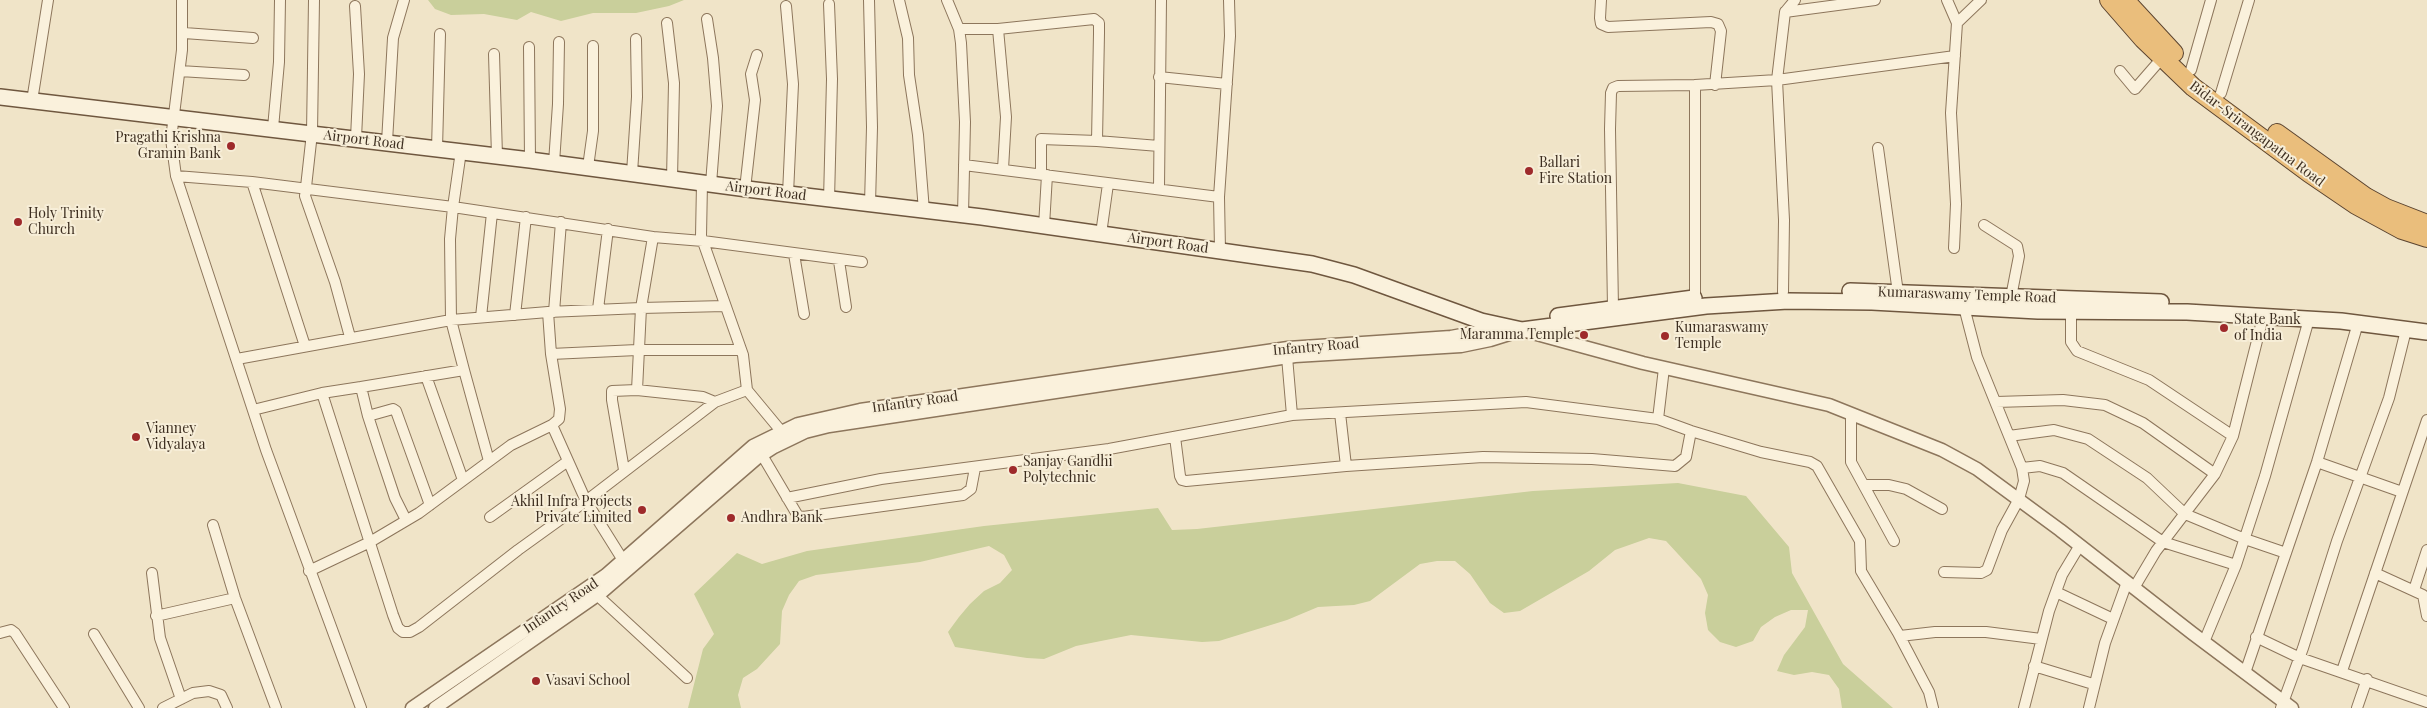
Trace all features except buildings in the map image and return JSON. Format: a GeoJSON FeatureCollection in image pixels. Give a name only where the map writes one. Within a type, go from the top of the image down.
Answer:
{"type":"FeatureCollection","features":[{"type":"Feature","properties":{"kind":"highway","name":"Bidar-Srirangapatna Road"},"geometry":{"type":"LineString","coordinates":[[2109,0],[2143,39],[2193,87],[2339,194],[2387,223],[2427,238]]}},
{"type":"Feature","properties":{"kind":"highway"},"geometry":{"type":"LineString","coordinates":[[2125,0],[2139,7],[2191,70],[2221,93],[2366,197],[2386,208],[2427,224]]}},
{"type":"Feature","properties":{"kind":"main road","name":"Airport Road"},"geometry":{"type":"LineString","coordinates":[[0,97],[588,167],[1220,250],[1320,266],[1354,275],[1481,321],[1512,327]]}},
{"type":"Feature","properties":{"kind":"main road","name":"Kumaraswamy Temple Road"},"geometry":{"type":"LineString","coordinates":[[1512,327],[1613,308],[1695,298],[1783,292],[1898,293],[2185,302],[2340,312],[2427,322]]}},
{"type":"Feature","properties":{"kind":"main road","name":"Kumaraswamy Temple Road"},"geometry":{"type":"LineString","coordinates":[[1512,327],[1540,328],[1706,306],[1788,301],[2071,311],[2187,312],[2358,323],[2427,332]]}},
{"type":"Feature","properties":{"kind":"street"},"geometry":{"type":"LineString","coordinates":[[32,101],[48,0]]}},
{"type":"Feature","properties":{"kind":"street"},"geometry":{"type":"LineString","coordinates":[[182,0],[184,33],[173,118],[171,152],[176,176],[253,410],[360,708]]}},
{"type":"Feature","properties":{"kind":"street"},"geometry":{"type":"LineString","coordinates":[[273,128],[279,62],[280,0]]}},
{"type":"Feature","properties":{"kind":"street"},"geometry":{"type":"LineString","coordinates":[[314,0],[312,134],[304,187],[306,202],[335,282],[350,337]]}},
{"type":"Feature","properties":{"kind":"street"},"geometry":{"type":"LineString","coordinates":[[387,142],[393,38],[404,0]]}},
{"type":"Feature","properties":{"kind":"street"},"geometry":{"type":"LineString","coordinates":[[869,0],[872,117],[870,204]]}},
{"type":"Feature","properties":{"kind":"street"},"geometry":{"type":"LineString","coordinates":[[899,0],[908,38],[909,75],[918,135],[924,211]]}},
{"type":"Feature","properties":{"kind":"street"},"geometry":{"type":"LineString","coordinates":[[947,0],[959,29],[965,122],[963,215]]}},
{"type":"Feature","properties":{"kind":"street"},"geometry":{"type":"LineString","coordinates":[[1159,188],[1161,0]]}},
{"type":"Feature","properties":{"kind":"street"},"geometry":{"type":"LineString","coordinates":[[1220,250],[1219,197],[1230,36],[1228,0]]}},
{"type":"Feature","properties":{"kind":"street"},"geometry":{"type":"LineString","coordinates":[[1601,0],[1601,24],[1608,27],[1711,22],[1718,24],[1721,31],[1715,85]]}},
{"type":"Feature","properties":{"kind":"street"},"geometry":{"type":"LineString","coordinates":[[1783,292],[1784,220],[1777,80],[1785,12],[1796,0]]}},
{"type":"Feature","properties":{"kind":"street"},"geometry":{"type":"LineString","coordinates":[[1785,12],[1875,0]]}},
{"type":"Feature","properties":{"kind":"street"},"geometry":{"type":"LineString","coordinates":[[1947,0],[1957,23],[1951,113],[1956,204],[1954,248]]}},
{"type":"Feature","properties":{"kind":"street"},"geometry":{"type":"LineString","coordinates":[[1957,23],[1981,0]]}},
{"type":"Feature","properties":{"kind":"street"},"geometry":{"type":"LineString","coordinates":[[2191,70],[2211,0]]}},
{"type":"Feature","properties":{"kind":"street"},"geometry":{"type":"LineString","coordinates":[[2221,93],[2249,0]]}},
{"type":"Feature","properties":{"kind":"street"},"geometry":{"type":"LineString","coordinates":[[829,4],[832,79],[829,200]]}},
{"type":"Feature","properties":{"kind":"street"},"geometry":{"type":"LineString","coordinates":[[355,6],[359,74],[356,138]]}},
{"type":"Feature","properties":{"kind":"street"},"geometry":{"type":"LineString","coordinates":[[786,6],[793,84],[788,194]]}},
{"type":"Feature","properties":{"kind":"street"},"geometry":{"type":"LineString","coordinates":[[707,19],[713,58],[717,106],[707,184],[703,241],[741,350],[747,390],[781,431]]}},
{"type":"Feature","properties":{"kind":"street"},"geometry":{"type":"LineString","coordinates":[[959,29],[998,29],[1094,19],[1099,23],[1097,141]]}},
{"type":"Feature","properties":{"kind":"street"},"geometry":{"type":"LineString","coordinates":[[668,23],[674,83],[672,179]]}},
{"type":"Feature","properties":{"kind":"street"},"geometry":{"type":"LineString","coordinates":[[998,29],[1006,117],[1003,170]]}},
{"type":"Feature","properties":{"kind":"street"},"geometry":{"type":"LineString","coordinates":[[184,33],[254,38]]}},
{"type":"Feature","properties":{"kind":"street"},"geometry":{"type":"LineString","coordinates":[[437,149],[440,34]]}},
{"type":"Feature","properties":{"kind":"street"},"geometry":{"type":"LineString","coordinates":[[632,173],[637,98],[636,39]]}},
{"type":"Feature","properties":{"kind":"street"},"geometry":{"type":"LineString","coordinates":[[554,163],[558,104],[559,42]]}},
{"type":"Feature","properties":{"kind":"street"},"geometry":{"type":"LineString","coordinates":[[588,167],[593,131],[593,46]]}},
{"type":"Feature","properties":{"kind":"street"},"geometry":{"type":"LineString","coordinates":[[530,47],[530,160]]}},
{"type":"Feature","properties":{"kind":"street"},"geometry":{"type":"LineString","coordinates":[[494,54],[497,156]]}},
{"type":"Feature","properties":{"kind":"street"},"geometry":{"type":"LineString","coordinates":[[745,189],[754,100],[751,74],[757,55]]}},
{"type":"Feature","properties":{"kind":"street"},"geometry":{"type":"LineString","coordinates":[[1613,308],[1610,129],[1611,92],[1613,88],[1618,86],[1695,86],[1777,80],[1955,56]]}},
{"type":"Feature","properties":{"kind":"street"},"geometry":{"type":"LineString","coordinates":[[2120,71],[2135,89],[2162,58]]}},
{"type":"Feature","properties":{"kind":"street"},"geometry":{"type":"LineString","coordinates":[[180,71],[244,75]]}},
{"type":"Feature","properties":{"kind":"street"},"geometry":{"type":"LineString","coordinates":[[1159,78],[1227,84]]}},
{"type":"Feature","properties":{"kind":"street"},"geometry":{"type":"LineString","coordinates":[[1695,86],[1695,298]]}},
{"type":"Feature","properties":{"kind":"street"},"geometry":{"type":"LineString","coordinates":[[1044,226],[1044,175],[1041,139],[1159,146]]}},
{"type":"Feature","properties":{"kind":"street"},"geometry":{"type":"LineString","coordinates":[[1878,148],[1898,293]]}},
{"type":"Feature","properties":{"kind":"street"},"geometry":{"type":"LineString","coordinates":[[461,152],[450,239],[451,320],[489,461]]}},
{"type":"Feature","properties":{"kind":"street"},"geometry":{"type":"LineString","coordinates":[[964,165],[1219,197]]}},
{"type":"Feature","properties":{"kind":"street"},"geometry":{"type":"LineString","coordinates":[[176,176],[304,187],[492,212],[653,237],[703,241],[839,261],[862,262]]}},
{"type":"Feature","properties":{"kind":"street"},"geometry":{"type":"LineString","coordinates":[[252,182],[305,346]]}},
{"type":"Feature","properties":{"kind":"street"},"geometry":{"type":"LineString","coordinates":[[1101,234],[1108,184]]}},
{"type":"Feature","properties":{"kind":"street"},"geometry":{"type":"LineString","coordinates":[[481,317],[492,212]]}},
{"type":"Feature","properties":{"kind":"street"},"geometry":{"type":"LineString","coordinates":[[515,315],[526,217]]}},
{"type":"Feature","properties":{"kind":"street"},"geometry":{"type":"LineString","coordinates":[[310,571],[370,542],[430,505],[511,444],[552,425],[560,414],[551,354],[551,312],[561,222]]}},
{"type":"Feature","properties":{"kind":"street"},"geometry":{"type":"LineString","coordinates":[[1984,225],[2017,246],[2019,256],[2010,297]]}},
{"type":"Feature","properties":{"kind":"street"},"geometry":{"type":"LineString","coordinates":[[598,309],[608,229]]}},
{"type":"Feature","properties":{"kind":"street"},"geometry":{"type":"LineString","coordinates":[[637,390],[637,350],[641,308],[653,237]]}},
{"type":"Feature","properties":{"kind":"street"},"geometry":{"type":"LineString","coordinates":[[794,254],[804,314]]}},
{"type":"Feature","properties":{"kind":"street"},"geometry":{"type":"LineString","coordinates":[[839,261],[846,306]]}},
{"type":"Feature","properties":{"kind":"street"},"geometry":{"type":"LineString","coordinates":[[237,359],[451,320],[598,309],[725,306]]}},
{"type":"Feature","properties":{"kind":"street"},"geometry":{"type":"LineString","coordinates":[[1944,572],[1981,573],[1987,570],[2002,530],[2019,499],[2024,480],[2022,468],[1977,357],[1964,307]]}},
{"type":"Feature","properties":{"kind":"street"},"geometry":{"type":"LineString","coordinates":[[2071,311],[2071,342],[2077,351],[2149,380],[2233,436]]}},
{"type":"Feature","properties":{"kind":"street"},"geometry":{"type":"LineString","coordinates":[[2089,708],[2093,684],[2114,619],[2130,585],[2215,474],[2233,436],[2263,317]]}},
{"type":"Feature","properties":{"kind":"street"},"geometry":{"type":"LineString","coordinates":[[2204,642],[2245,539],[2293,382],[2309,319]]}},
{"type":"Feature","properties":{"kind":"street"},"geometry":{"type":"LineString","coordinates":[[2245,673],[2317,462],[2358,323]]}},
{"type":"Feature","properties":{"kind":"street"},"geometry":{"type":"LineString","coordinates":[[1512,327],[1664,368],[1829,406],[1942,450],[1977,469],[2019,499],[2286,706],[2337,541],[2389,398],[2406,330]]}},
{"type":"Feature","properties":{"kind":"street","name":"Infantry Road"},"geometry":{"type":"LineString","coordinates":[[758,451],[829,426],[1287,357],[1461,346],[1490,340],[1512,327]]}},
{"type":"Feature","properties":{"kind":"street","name":"Infantry Road"},"geometry":{"type":"LineString","coordinates":[[434,708],[597,596],[626,565],[732,479],[758,451],[781,431],[818,417],[1120,371],[1311,345],[1469,335],[1512,327]]}},
{"type":"Feature","properties":{"kind":"street"},"geometry":{"type":"LineString","coordinates":[[551,354],[637,350],[741,350]]}},
{"type":"Feature","properties":{"kind":"street"},"geometry":{"type":"LineString","coordinates":[[1287,357],[1292,415]]}},
{"type":"Feature","properties":{"kind":"street"},"geometry":{"type":"LineString","coordinates":[[1658,419],[1664,368]]}},
{"type":"Feature","properties":{"kind":"street"},"geometry":{"type":"LineString","coordinates":[[253,410],[322,393],[464,370]]}},
{"type":"Feature","properties":{"kind":"street"},"geometry":{"type":"LineString","coordinates":[[426,376],[463,480]]}},
{"type":"Feature","properties":{"kind":"street"},"geometry":{"type":"LineString","coordinates":[[361,387],[368,416],[395,498],[406,520]]}},
{"type":"Feature","properties":{"kind":"street"},"geometry":{"type":"LineString","coordinates":[[624,470],[611,394],[616,389],[703,397],[715,402]]}},
{"type":"Feature","properties":{"kind":"street"},"geometry":{"type":"LineString","coordinates":[[322,393],[331,429],[398,628],[403,632],[410,632],[715,402],[747,390]]}},
{"type":"Feature","properties":{"kind":"street"},"geometry":{"type":"LineString","coordinates":[[1996,402],[2063,400],[2105,405],[2143,423],[2215,474]]}},
{"type":"Feature","properties":{"kind":"street"},"geometry":{"type":"LineString","coordinates":[[787,498],[882,480],[975,468],[1175,437],[1292,415],[1526,402],[1658,419],[1761,452],[1810,462],[1817,466],[1860,541],[1861,571],[1900,636],[1929,692],[1933,708]]}},
{"type":"Feature","properties":{"kind":"street"},"geometry":{"type":"LineString","coordinates":[[368,416],[393,409],[396,412],[430,505]]}},
{"type":"Feature","properties":{"kind":"street"},"geometry":{"type":"LineString","coordinates":[[1340,413],[1346,466]]}},
{"type":"Feature","properties":{"kind":"street"},"geometry":{"type":"LineString","coordinates":[[1851,414],[1851,462],[1894,541]]}},
{"type":"Feature","properties":{"kind":"street"},"geometry":{"type":"LineString","coordinates":[[2342,671],[2427,420]]}},
{"type":"Feature","properties":{"kind":"street"},"geometry":{"type":"LineString","coordinates":[[552,425],[586,500],[626,565]]}},
{"type":"Feature","properties":{"kind":"street"},"geometry":{"type":"LineString","coordinates":[[2009,436],[2054,430],[2088,439],[2147,478],[2185,514],[2245,539],[2286,553]]}},
{"type":"Feature","properties":{"kind":"street"},"geometry":{"type":"LineString","coordinates":[[1175,437],[1180,476],[1186,481],[1346,466],[1483,457],[1592,459],[1675,466],[1686,457],[1691,431]]}},
{"type":"Feature","properties":{"kind":"street"},"geometry":{"type":"LineString","coordinates":[[758,451],[798,516],[809,518],[964,495],[971,490],[975,468]]}},
{"type":"Feature","properties":{"kind":"street"},"geometry":{"type":"LineString","coordinates":[[490,517],[568,461]]}},
{"type":"Feature","properties":{"kind":"street"},"geometry":{"type":"LineString","coordinates":[[2317,462],[2402,492]]}},
{"type":"Feature","properties":{"kind":"street"},"geometry":{"type":"LineString","coordinates":[[2022,468],[2040,466],[2062,473],[2163,542],[2236,565]]}},
{"type":"Feature","properties":{"kind":"street"},"geometry":{"type":"LineString","coordinates":[[1865,485],[1889,484],[1906,489],[1942,509]]}},
{"type":"Feature","properties":{"kind":"street"},"geometry":{"type":"LineString","coordinates":[[213,525],[235,598],[276,708]]}},
{"type":"Feature","properties":{"kind":"street"},"geometry":{"type":"LineString","coordinates":[[2024,708],[2034,666],[2056,592],[2062,575],[2080,545]]}},
{"type":"Feature","properties":{"kind":"street"},"geometry":{"type":"LineString","coordinates":[[2414,590],[2425,566],[2427,550]]}},
{"type":"Feature","properties":{"kind":"street","name":"Infantry Road"},"geometry":{"type":"LineString","coordinates":[[412,708],[593,584],[626,565]]}},
{"type":"Feature","properties":{"kind":"street"},"geometry":{"type":"LineString","coordinates":[[152,573],[156,616],[168,665],[180,699]]}},
{"type":"Feature","properties":{"kind":"street"},"geometry":{"type":"LineString","coordinates":[[2375,573],[2423,594],[2427,616]]}},
{"type":"Feature","properties":{"kind":"street"},"geometry":{"type":"LineString","coordinates":[[2056,592],[2114,619]]}},
{"type":"Feature","properties":{"kind":"street"},"geometry":{"type":"LineString","coordinates":[[597,596],[687,678]]}},
{"type":"Feature","properties":{"kind":"street"},"geometry":{"type":"LineString","coordinates":[[156,616],[235,598]]}},
{"type":"Feature","properties":{"kind":"street"},"geometry":{"type":"LineString","coordinates":[[0,633],[11,630],[15,633],[64,708]]}},
{"type":"Feature","properties":{"kind":"street"},"geometry":{"type":"LineString","coordinates":[[1900,636],[1935,632],[1986,632],[2042,638]]}},
{"type":"Feature","properties":{"kind":"street"},"geometry":{"type":"LineString","coordinates":[[94,634],[139,708]]}},
{"type":"Feature","properties":{"kind":"street"},"geometry":{"type":"LineString","coordinates":[[2256,637],[2300,658],[2366,679],[2427,702]]}},
{"type":"Feature","properties":{"kind":"street"},"geometry":{"type":"LineString","coordinates":[[2034,666],[2093,684]]}},
{"type":"Feature","properties":{"kind":"street"},"geometry":{"type":"LineString","coordinates":[[2357,708],[2366,679]]}},
{"type":"Feature","properties":{"kind":"street"},"geometry":{"type":"LineString","coordinates":[[163,708],[201,691],[216,692],[222,695],[227,708]]}},
{"type":"Feature","properties":{"kind":"green space"},"geometry":{"type":"Polygon","coordinates":[[[428,0],[684,0],[669,6],[636,13],[593,13],[561,21],[531,12],[517,20],[484,14],[451,15],[435,9],[428,0]]]}},
{"type":"Feature","properties":{"kind":"green space"},"geometry":{"type":"Polygon","coordinates":[[[1678,483],[1746,496],[1789,547],[1792,573],[1843,664],[1893,708],[1842,708],[1839,689],[1829,675],[1812,672],[1794,675],[1777,671],[1784,655],[1805,627],[1808,610],[1791,610],[1775,617],[1761,627],[1753,641],[1736,647],[1720,642],[1708,630],[1705,613],[1708,595],[1701,579],[1666,541],[1649,538],[1615,550],[1589,571],[1520,611],[1504,613],[1490,603],[1470,574],[1455,561],[1437,561],[1420,564],[1370,601],[1354,605],[1318,607],[1287,620],[1219,641],[1202,642],[1131,635],[1076,646],[1044,659],[955,647],[948,632],[959,617],[984,591],[1000,583],[1012,570],[1004,555],[989,546],[920,562],[816,575],[799,581],[789,595],[782,611],[780,644],[757,669],[743,678],[738,695],[741,708],[688,708],[703,649],[714,634],[694,594],[737,553],[762,564],[807,551],[984,526],[1158,508],[1172,530],[1197,529],[1533,491],[1678,483]]]}},
{"type":"Feature","properties":{"kind":"place","name":"Pragathi Krishna Gramin Bank"},"geometry":{"type":"Point","coordinates":[231,146]}},
{"type":"Feature","properties":{"kind":"place","name":"Ballari Fire Station"},"geometry":{"type":"Point","coordinates":[1529,171]}},
{"type":"Feature","properties":{"kind":"place","name":"Holy Trinity Church"},"geometry":{"type":"Point","coordinates":[18,222]}},
{"type":"Feature","properties":{"kind":"place","name":"State Bank of India"},"geometry":{"type":"Point","coordinates":[2224,328]}},
{"type":"Feature","properties":{"kind":"place","name":"Maramma Temple"},"geometry":{"type":"Point","coordinates":[1584,335]}},
{"type":"Feature","properties":{"kind":"place","name":"Kumaraswamy Temple"},"geometry":{"type":"Point","coordinates":[1665,336]}},
{"type":"Feature","properties":{"kind":"place","name":"Vianney Vidyalaya"},"geometry":{"type":"Point","coordinates":[136,437]}},
{"type":"Feature","properties":{"kind":"place","name":"Sanjay Gandhi Polytechnic"},"geometry":{"type":"Point","coordinates":[1013,470]}},
{"type":"Feature","properties":{"kind":"place","name":"Akhil Infra Projects Private Limited"},"geometry":{"type":"Point","coordinates":[642,510]}},
{"type":"Feature","properties":{"kind":"place","name":"Andhra Bank"},"geometry":{"type":"Point","coordinates":[731,518]}},
{"type":"Feature","properties":{"kind":"place","name":"Vasavi School"},"geometry":{"type":"Point","coordinates":[536,681]}}]}
